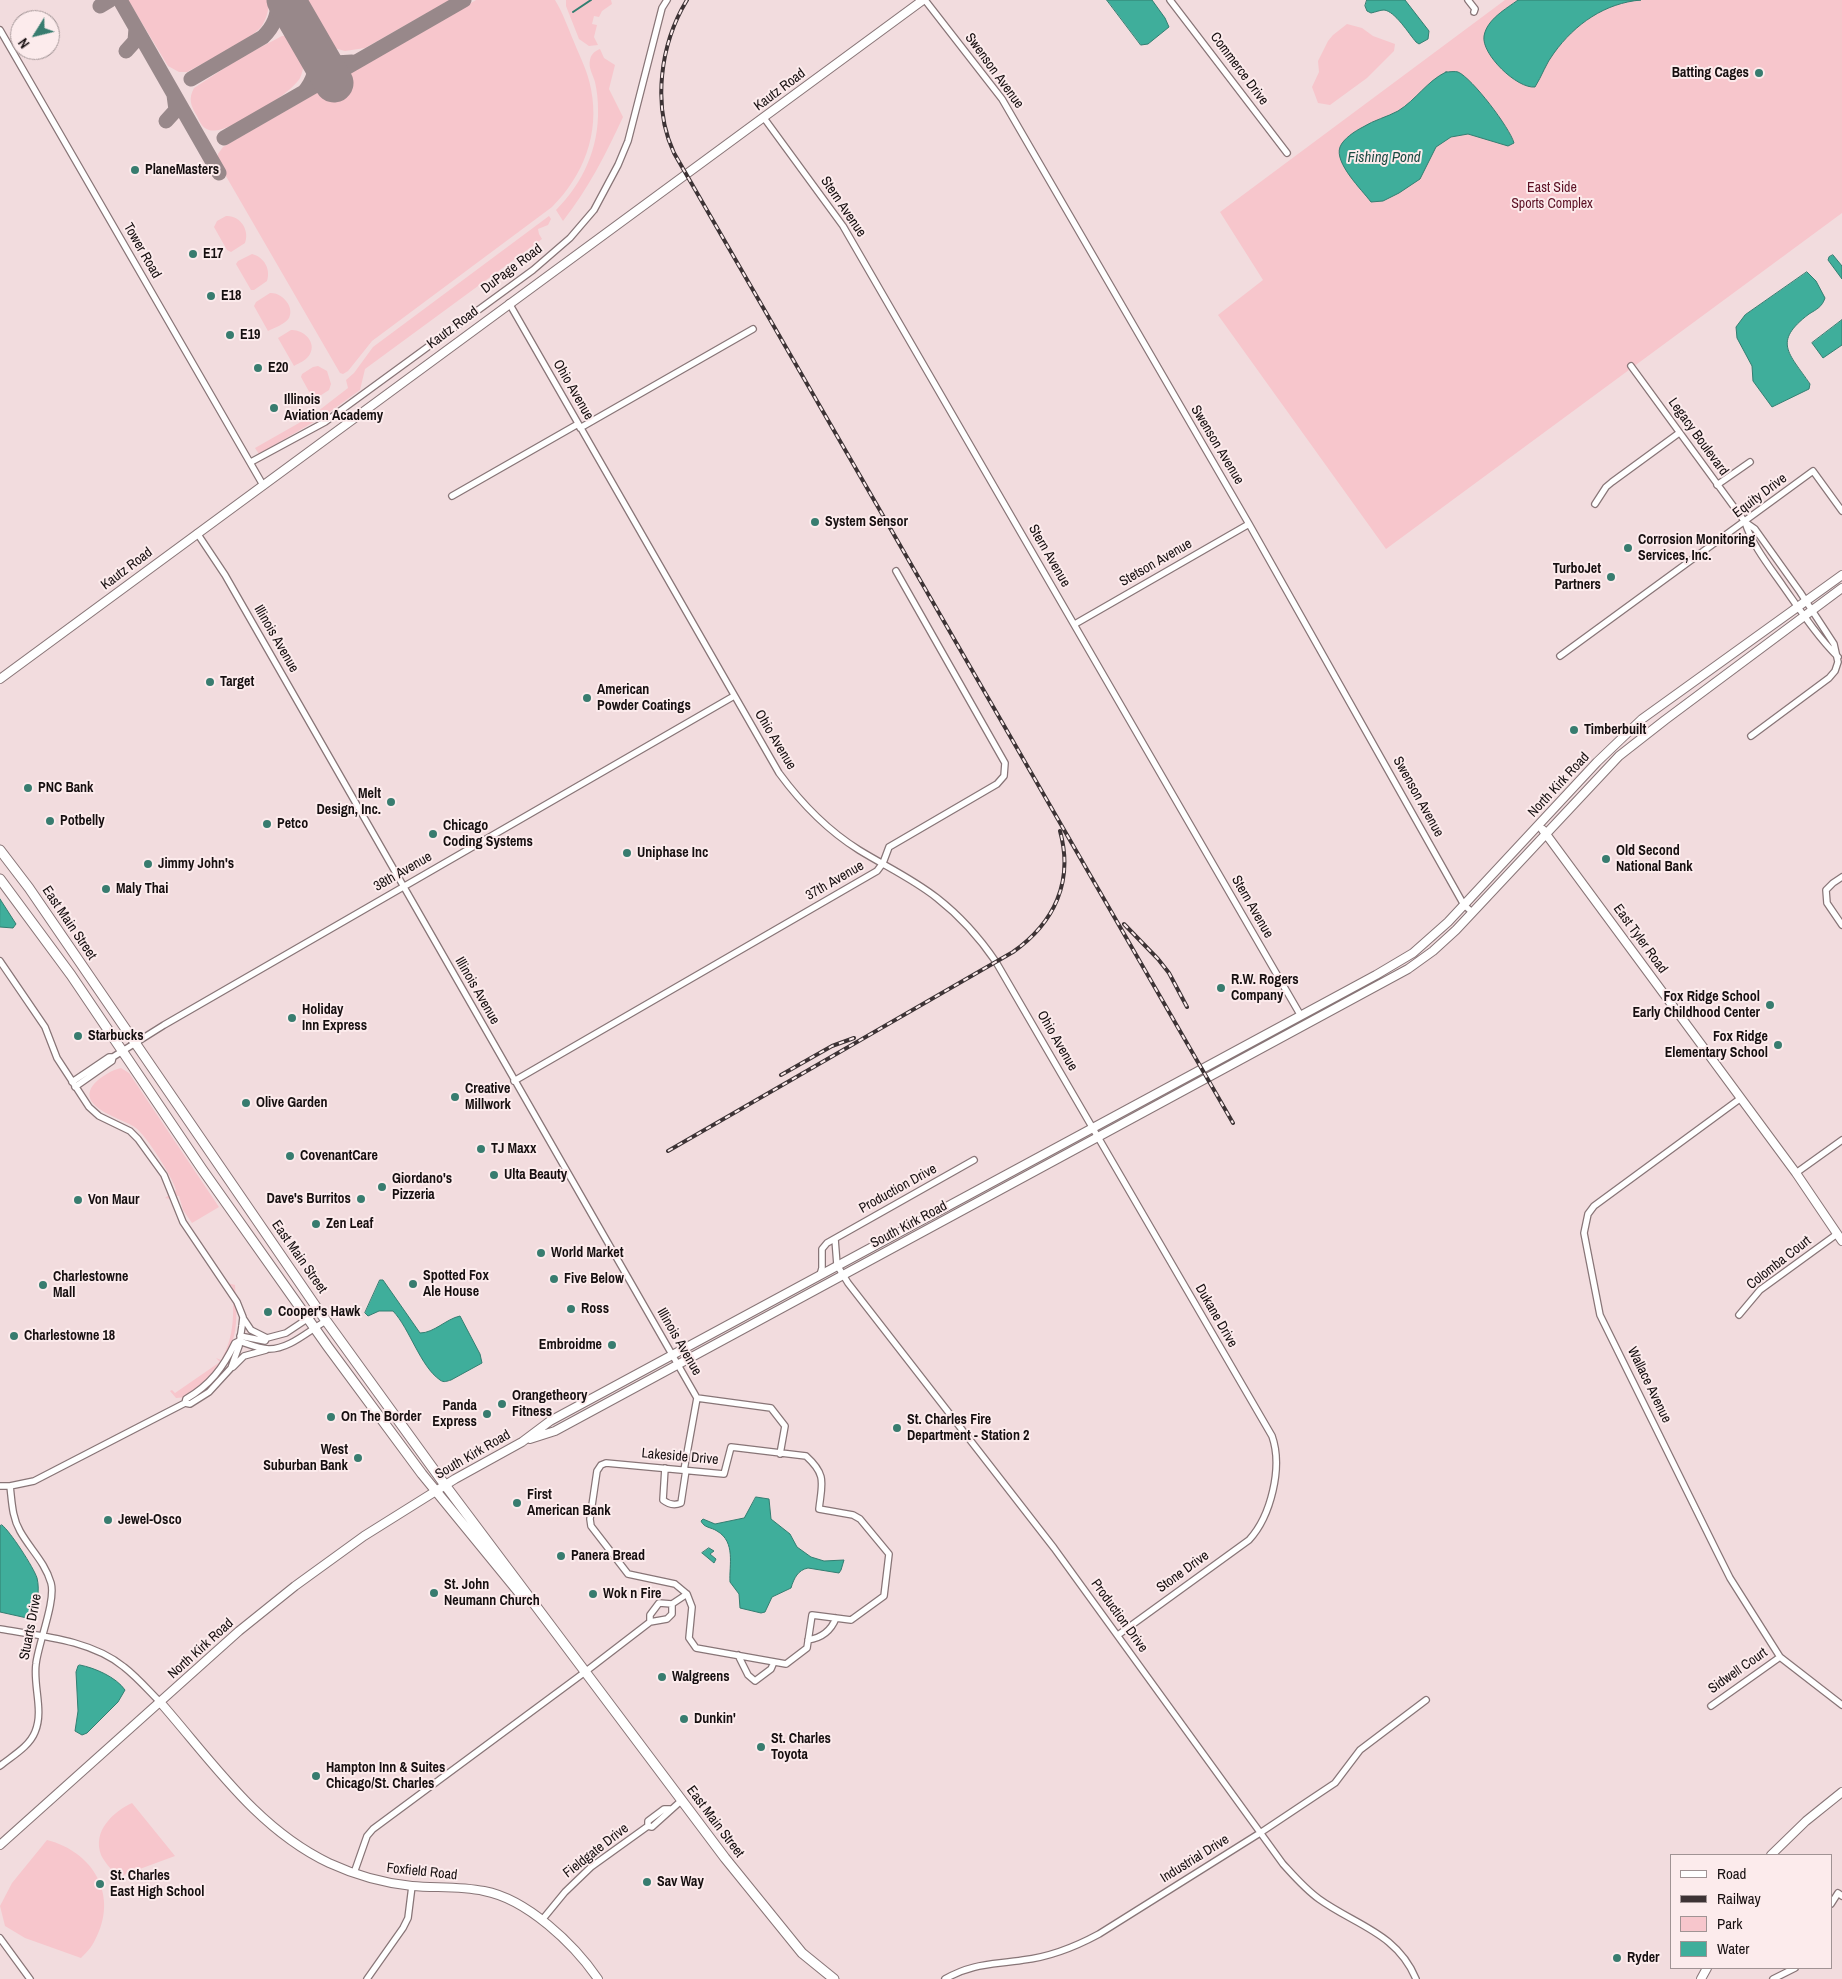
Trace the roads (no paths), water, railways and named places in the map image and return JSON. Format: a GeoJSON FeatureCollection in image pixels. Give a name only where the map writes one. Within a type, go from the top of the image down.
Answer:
{"type":"FeatureCollection","features":[{"type":"Feature","properties":{"kind":"main road","name":"Kautz Road"},"geometry":{"type":"LineString","coordinates":[[0,679],[509,303],[924,0]]}},
{"type":"Feature","properties":{"kind":"main road","name":"North Kirk Road"},"geometry":{"type":"LineString","coordinates":[[1300,1016],[1414,952],[1438,933],[1597,762],[1642,719],[1842,575]]}},
{"type":"Feature","properties":{"kind":"main road","name":"North Kirk Road"},"geometry":{"type":"LineString","coordinates":[[1306,1025],[1420,961],[1445,941],[1604,770],[1626,750],[1842,588]]}},
{"type":"Feature","properties":{"kind":"main road","name":"East Tyler Road"},"geometry":{"type":"LineString","coordinates":[[1539,825],[1796,1173],[1840,1237]]}},
{"type":"Feature","properties":{"kind":"main road","name":"East Main Street"},"geometry":{"type":"LineString","coordinates":[[0,850],[29,888],[134,1044],[326,1321],[446,1485],[725,1858],[802,1953],[834,1979]]}},
{"type":"Feature","properties":{"kind":"main road","name":"East Main Street"},"geometry":{"type":"LineString","coordinates":[[0,879],[72,975],[122,1051],[314,1328],[435,1491],[585,1672]]}},
{"type":"Feature","properties":{"kind":"main road","name":"South Kirk Road"},"geometry":{"type":"LineString","coordinates":[[435,1491],[522,1442],[550,1421],[1300,1016]]}},
{"type":"Feature","properties":{"kind":"main road","name":"South Kirk Road"},"geometry":{"type":"LineString","coordinates":[[522,1442],[555,1431],[1306,1025]]}},
{"type":"Feature","properties":{"kind":"main road","name":"North Kirk Road"},"geometry":{"type":"LineString","coordinates":[[0,1846],[238,1631],[295,1586],[364,1536],[435,1491]]}},
{"type":"Feature","properties":{"kind":"main road","name":"Foxfield Road"},"geometry":{"type":"LineString","coordinates":[[160,1702],[252,1807],[274,1828],[314,1855],[354,1873],[390,1883],[485,1891],[514,1902],[542,1920],[580,1956],[598,1979]]}},
{"type":"Feature","properties":{"kind":"main road"},"geometry":{"type":"LineString","coordinates":[[1772,1854],[1806,1821],[1842,1792]]}},
{"type":"Feature","properties":{"kind":"street","name":"DuPage Road"},"geometry":{"type":"LineString","coordinates":[[251,462],[325,422],[541,264],[570,238],[594,210],[618,165],[628,141],[662,8],[667,0]]}},
{"type":"Feature","properties":{"kind":"street","name":"Swenson Avenue"},"geometry":{"type":"LineString","coordinates":[[924,0],[1002,100],[1249,524],[1464,905],[1472,912]]}},
{"type":"Feature","properties":{"kind":"street","name":"Commerce Drive"},"geometry":{"type":"LineString","coordinates":[[1170,0],[1287,154]]}},
{"type":"Feature","properties":{"kind":"street"},"geometry":{"type":"LineString","coordinates":[[1468,0],[1475,9],[1474,12]]}},
{"type":"Feature","properties":{"kind":"street","name":"Tower Road"},"geometry":{"type":"LineString","coordinates":[[0,30],[263,485]]}},
{"type":"Feature","properties":{"kind":"street","name":"Stern Avenue"},"geometry":{"type":"LineString","coordinates":[[764,118],[843,226],[1075,624],[1300,1016]]}},
{"type":"Feature","properties":{"kind":"street","name":"Ohio Avenue"},"geometry":{"type":"LineString","coordinates":[[509,303],[770,758],[798,797],[830,829],[859,850],[936,897],[974,932],[996,962],[1093,1128]]}},
{"type":"Feature","properties":{"kind":"street"},"geometry":{"type":"LineString","coordinates":[[452,496],[753,329]]}},
{"type":"Feature","properties":{"kind":"street","name":"Legacy Boulevard"},"geometry":{"type":"LineString","coordinates":[[1631,366],[1745,522],[1755,529],[1834,644],[1838,657]]}},
{"type":"Feature","properties":{"kind":"street"},"geometry":{"type":"LineString","coordinates":[[1595,504],[1606,487],[1679,433]]}},
{"type":"Feature","properties":{"kind":"street"},"geometry":{"type":"LineString","coordinates":[[1717,485],[1750,462]]}},
{"type":"Feature","properties":{"kind":"street","name":"Equity Drive"},"geometry":{"type":"LineString","coordinates":[[1560,656],[1813,472],[1842,511]]}},
{"type":"Feature","properties":{"kind":"street","name":"Legacy Boulevard"},"geometry":{"type":"LineString","coordinates":[[1745,522],[1748,535],[1798,607],[1838,657]]}},
{"type":"Feature","properties":{"kind":"street","name":"Stetson Avenue"},"geometry":{"type":"LineString","coordinates":[[1075,624],[1249,524]]}},
{"type":"Feature","properties":{"kind":"street","name":"Illinois Avenue"},"geometry":{"type":"LineString","coordinates":[[197,533],[225,575],[697,1398]]}},
{"type":"Feature","properties":{"kind":"street","name":"37th Avenue"},"geometry":{"type":"LineString","coordinates":[[514,1081],[877,871],[883,863],[889,847],[998,784],[1004,776],[1005,763],[896,571]]}},
{"type":"Feature","properties":{"kind":"street"},"geometry":{"type":"LineString","coordinates":[[1751,736],[1829,678],[1836,671],[1838,657]]}},
{"type":"Feature","properties":{"kind":"street","name":"38th Avenue"},"geometry":{"type":"LineString","coordinates":[[73,1084],[109,1057],[112,1057],[734,696]]}},
{"type":"Feature","properties":{"kind":"street"},"geometry":{"type":"LineString","coordinates":[[1842,877],[1833,882],[1826,890],[1827,903],[1842,926]]}},
{"type":"Feature","properties":{"kind":"street"},"geometry":{"type":"LineString","coordinates":[[0,961],[45,1027],[57,1058],[89,1107],[99,1116],[130,1131],[138,1139],[164,1175],[183,1222],[233,1295],[251,1330],[267,1338]]}},
{"type":"Feature","properties":{"kind":"street","name":"Wallace Avenue"},"geometry":{"type":"LineString","coordinates":[[1741,1098],[1594,1206],[1588,1214],[1584,1233],[1600,1315],[1726,1571],[1780,1657],[1842,1705]]}},
{"type":"Feature","properties":{"kind":"street","name":"Dukane Drive"},"geometry":{"type":"LineString","coordinates":[[1093,1128],[1272,1436],[1277,1454],[1276,1468],[1268,1508],[1260,1526]]}},
{"type":"Feature","properties":{"kind":"street"},"geometry":{"type":"LineString","coordinates":[[1796,1173],[1842,1140]]}},
{"type":"Feature","properties":{"kind":"street","name":"Production Drive"},"geometry":{"type":"LineString","coordinates":[[820,1275],[822,1249],[835,1239],[974,1160]]}},
{"type":"Feature","properties":{"kind":"street","name":"Colomba Court"},"geometry":{"type":"LineString","coordinates":[[1739,1315],[1760,1290],[1840,1237]]}},
{"type":"Feature","properties":{"kind":"street","name":"Production Drive"},"geometry":{"type":"LineString","coordinates":[[835,1239],[837,1265],[843,1275],[1118,1635],[1283,1864],[1303,1886],[1320,1899],[1377,1932],[1393,1945],[1406,1961],[1416,1979]]}},
{"type":"Feature","properties":{"kind":"street"},"geometry":{"type":"LineString","coordinates":[[239,1338],[265,1341],[267,1338],[286,1332],[319,1311]]}},
{"type":"Feature","properties":{"kind":"street"},"geometry":{"type":"LineString","coordinates":[[231,1368],[239,1346],[243,1317]]}},
{"type":"Feature","properties":{"kind":"street"},"geometry":{"type":"LineString","coordinates":[[0,1486],[34,1481],[185,1403],[190,1404],[209,1392],[244,1356],[285,1345],[326,1321]]}},
{"type":"Feature","properties":{"kind":"street"},"geometry":{"type":"LineString","coordinates":[[239,1338],[268,1349]]}},
{"type":"Feature","properties":{"kind":"street"},"geometry":{"type":"LineString","coordinates":[[185,1403],[186,1399],[214,1378],[225,1364],[239,1338]]}},
{"type":"Feature","properties":{"kind":"street"},"geometry":{"type":"LineString","coordinates":[[665,1468],[663,1500],[677,1505],[681,1503],[697,1398],[771,1408],[785,1426],[780,1454]]}},
{"type":"Feature","properties":{"kind":"street","name":"Lakeside Drive"},"geometry":{"type":"LineString","coordinates":[[687,1594],[675,1584],[628,1574],[591,1526],[590,1518],[597,1471],[601,1465],[606,1463],[724,1474],[731,1447],[806,1456],[821,1472],[819,1509],[853,1515],[860,1519],[889,1554],[884,1596],[851,1620],[812,1615],[808,1640]]}},
{"type":"Feature","properties":{"kind":"street","name":"Stuarts Drive"},"geometry":{"type":"LineString","coordinates":[[0,1766],[27,1745],[37,1726],[39,1716],[35,1680],[36,1664],[49,1608],[52,1585],[45,1567],[20,1530],[13,1514],[10,1486]]}},
{"type":"Feature","properties":{"kind":"street","name":"Stone Drive"},"geometry":{"type":"LineString","coordinates":[[1118,1635],[1249,1540],[1260,1526]]}},
{"type":"Feature","properties":{"kind":"street"},"geometry":{"type":"LineString","coordinates":[[650,1622],[650,1615],[659,1603],[672,1604],[687,1594],[692,1607],[689,1638],[696,1648],[786,1664],[806,1648],[808,1640],[816,1639],[828,1631],[836,1618]]}},
{"type":"Feature","properties":{"kind":"street"},"geometry":{"type":"LineString","coordinates":[[354,1873],[367,1836],[373,1829],[650,1622],[667,1619],[672,1614],[672,1604]]}},
{"type":"Feature","properties":{"kind":"street"},"geometry":{"type":"LineString","coordinates":[[0,1629],[42,1636],[90,1649],[124,1666],[160,1702]]}},
{"type":"Feature","properties":{"kind":"street"},"geometry":{"type":"LineString","coordinates":[[738,1655],[748,1675],[755,1681],[771,1669],[774,1662]]}},
{"type":"Feature","properties":{"kind":"street","name":"Sidwell Court"},"geometry":{"type":"LineString","coordinates":[[1711,1706],[1780,1657]]}},
{"type":"Feature","properties":{"kind":"street","name":"Industrial Drive"},"geometry":{"type":"LineString","coordinates":[[945,1979],[959,1971],[976,1965],[1046,1956],[1085,1941],[1260,1833],[1335,1783],[1360,1750],[1426,1700]]}},
{"type":"Feature","properties":{"kind":"street","name":"Fieldgate Drive"},"geometry":{"type":"LineString","coordinates":[[542,1920],[565,1892],[591,1867],[648,1826],[648,1821],[664,1809],[670,1809],[682,1800]]}},
{"type":"Feature","properties":{"kind":"street"},"geometry":{"type":"LineString","coordinates":[[367,1979],[408,1918],[412,1886]]}},
{"type":"Feature","properties":{"kind":"street"},"geometry":{"type":"LineString","coordinates":[[0,1938],[30,1979]]}},
{"type":"Feature","properties":{"kind":"street"},"geometry":{"type":"LineString","coordinates":[[1773,1979],[1785,1977]]}},
{"type":"Feature","properties":{"kind":"water"},"geometry":{"type":"Polygon","coordinates":[[[1107,0],[1152,0],[1169,27],[1148,44],[1141,45],[1107,0]]]}},
{"type":"Feature","properties":{"kind":"water"},"geometry":{"type":"Polygon","coordinates":[[[1367,0],[1405,0],[1429,31],[1428,39],[1419,44],[1416,42],[1397,18],[1388,11],[1382,10],[1371,13],[1367,11],[1365,6],[1367,0]]]}},
{"type":"Feature","properties":{"kind":"water"},"geometry":{"type":"Polygon","coordinates":[[[1518,0],[1641,0],[1615,5],[1581,24],[1554,53],[1535,87],[1519,82],[1502,69],[1488,52],[1485,43],[1484,36],[1489,24],[1518,0]]]}},
{"type":"Feature","properties":{"kind":"water","name":"Fishing Pond"},"geometry":{"type":"Polygon","coordinates":[[[1446,72],[1458,72],[1481,93],[1506,126],[1514,143],[1508,146],[1468,134],[1451,137],[1436,147],[1420,179],[1383,201],[1371,202],[1341,161],[1340,147],[1344,141],[1360,129],[1398,111],[1433,80],[1446,72]]]}},
{"type":"Feature","properties":{"kind":"water"},"geometry":{"type":"Polygon","coordinates":[[[1833,255],[1842,266],[1842,279],[1828,260],[1833,255]]]}},
{"type":"Feature","properties":{"kind":"water"},"geometry":{"type":"Polygon","coordinates":[[[1807,272],[1816,281],[1825,298],[1819,307],[1791,332],[1788,348],[1791,356],[1810,384],[1809,389],[1772,407],[1753,381],[1752,366],[1737,338],[1736,327],[1745,315],[1807,272]]]}},
{"type":"Feature","properties":{"kind":"water"},"geometry":{"type":"Polygon","coordinates":[[[1842,320],[1842,345],[1823,358],[1812,343],[1842,320]]]}},
{"type":"Feature","properties":{"kind":"water"},"geometry":{"type":"Polygon","coordinates":[[[0,899],[16,924],[13,928],[0,927],[0,899]]]}},
{"type":"Feature","properties":{"kind":"water"},"geometry":{"type":"Polygon","coordinates":[[[380,1280],[383,1280],[420,1333],[430,1331],[460,1316],[480,1354],[482,1363],[451,1380],[444,1382],[440,1380],[427,1366],[405,1327],[393,1311],[379,1311],[368,1316],[365,1313],[380,1280]]]}},
{"type":"Feature","properties":{"kind":"water"},"geometry":{"type":"Polygon","coordinates":[[[756,1497],[769,1499],[771,1519],[790,1534],[797,1547],[811,1557],[824,1561],[844,1560],[839,1573],[808,1568],[802,1571],[795,1578],[791,1588],[772,1597],[765,1612],[761,1613],[740,1608],[739,1594],[730,1582],[730,1554],[727,1541],[723,1536],[704,1525],[701,1521],[703,1519],[715,1524],[744,1518],[756,1497]]]}},
{"type":"Feature","properties":{"kind":"water"},"geometry":{"type":"Polygon","coordinates":[[[2,1525],[21,1550],[37,1578],[36,1606],[27,1618],[0,1612],[0,1526],[2,1525]]]}},
{"type":"Feature","properties":{"kind":"water"},"geometry":{"type":"Polygon","coordinates":[[[709,1548],[714,1551],[710,1554],[716,1559],[714,1563],[702,1553],[709,1548]]]}},
{"type":"Feature","properties":{"kind":"water"},"geometry":{"type":"Polygon","coordinates":[[[80,1665],[105,1674],[125,1690],[118,1702],[87,1733],[82,1735],[75,1731],[78,1711],[76,1672],[80,1665]]]}},
{"type":"Feature","properties":{"kind":"waterway"},"geometry":{"type":"LineString","coordinates":[[573,12],[591,0]]}},
{"type":"Feature","properties":{"kind":"railway"},"geometry":{"type":"LineString","coordinates":[[687,0],[670,36],[662,75],[661,96],[663,115],[667,135],[674,153],[1233,1123]]}},
{"type":"Feature","properties":{"kind":"railway"},"geometry":{"type":"LineString","coordinates":[[668,1151],[1013,952],[1027,941],[1050,914],[1062,884],[1064,850],[1060,831]]}},
{"type":"Feature","properties":{"kind":"railway"},"geometry":{"type":"LineString","coordinates":[[1124,924],[1169,973],[1187,1007]]}},
{"type":"Feature","properties":{"kind":"railway"},"geometry":{"type":"LineString","coordinates":[[781,1075],[832,1046],[854,1038]]}},
{"type":"Feature","properties":{"kind":"place","name":"Batting Cages"},"geometry":{"type":"Point","coordinates":[1759,73]}},
{"type":"Feature","properties":{"kind":"place","name":"PlaneMasters"},"geometry":{"type":"Point","coordinates":[135,170]}},
{"type":"Feature","properties":{"kind":"place","name":"E17"},"geometry":{"type":"Point","coordinates":[193,254]}},
{"type":"Feature","properties":{"kind":"place","name":"E18"},"geometry":{"type":"Point","coordinates":[211,296]}},
{"type":"Feature","properties":{"kind":"place","name":"E19"},"geometry":{"type":"Point","coordinates":[230,335]}},
{"type":"Feature","properties":{"kind":"place","name":"E20"},"geometry":{"type":"Point","coordinates":[258,368]}},
{"type":"Feature","properties":{"kind":"place","name":"Illinois Aviation Academy"},"geometry":{"type":"Point","coordinates":[274,408]}},
{"type":"Feature","properties":{"kind":"place","name":"System Sensor"},"geometry":{"type":"Point","coordinates":[815,522]}},
{"type":"Feature","properties":{"kind":"place","name":"Corrosion Monitoring Services, Inc."},"geometry":{"type":"Point","coordinates":[1628,548]}},
{"type":"Feature","properties":{"kind":"place","name":"TurboJet Partners"},"geometry":{"type":"Point","coordinates":[1611,577]}},
{"type":"Feature","properties":{"kind":"place","name":"Target"},"geometry":{"type":"Point","coordinates":[210,682]}},
{"type":"Feature","properties":{"kind":"place","name":"American Powder Coatings"},"geometry":{"type":"Point","coordinates":[587,698]}},
{"type":"Feature","properties":{"kind":"place","name":"Timberbuilt"},"geometry":{"type":"Point","coordinates":[1574,730]}},
{"type":"Feature","properties":{"kind":"place","name":"PNC Bank"},"geometry":{"type":"Point","coordinates":[28,788]}},
{"type":"Feature","properties":{"kind":"place","name":"Melt Design, Inc."},"geometry":{"type":"Point","coordinates":[391,802]}},
{"type":"Feature","properties":{"kind":"place","name":"Potbelly"},"geometry":{"type":"Point","coordinates":[50,821]}},
{"type":"Feature","properties":{"kind":"place","name":"Petco"},"geometry":{"type":"Point","coordinates":[267,824]}},
{"type":"Feature","properties":{"kind":"place","name":"Chicago Coding Systems"},"geometry":{"type":"Point","coordinates":[433,834]}},
{"type":"Feature","properties":{"kind":"place","name":"Uniphase Inc"},"geometry":{"type":"Point","coordinates":[627,853]}},
{"type":"Feature","properties":{"kind":"place","name":"Old Second National Bank"},"geometry":{"type":"Point","coordinates":[1606,859]}},
{"type":"Feature","properties":{"kind":"place","name":"Jimmy John's"},"geometry":{"type":"Point","coordinates":[148,864]}},
{"type":"Feature","properties":{"kind":"place","name":"Maly Thai"},"geometry":{"type":"Point","coordinates":[106,889]}},
{"type":"Feature","properties":{"kind":"place","name":"R.W. Rogers Company"},"geometry":{"type":"Point","coordinates":[1221,988]}},
{"type":"Feature","properties":{"kind":"place","name":"Fox Ridge School Early Childhood Center"},"geometry":{"type":"Point","coordinates":[1770,1005]}},
{"type":"Feature","properties":{"kind":"place","name":"Holiday Inn Express"},"geometry":{"type":"Point","coordinates":[292,1018]}},
{"type":"Feature","properties":{"kind":"place","name":"Starbucks"},"geometry":{"type":"Point","coordinates":[78,1036]}},
{"type":"Feature","properties":{"kind":"place","name":"Fox Ridge Elementary School"},"geometry":{"type":"Point","coordinates":[1778,1045]}},
{"type":"Feature","properties":{"kind":"place","name":"Creative Millwork"},"geometry":{"type":"Point","coordinates":[455,1097]}},
{"type":"Feature","properties":{"kind":"place","name":"Olive Garden"},"geometry":{"type":"Point","coordinates":[246,1103]}},
{"type":"Feature","properties":{"kind":"place","name":"TJ Maxx"},"geometry":{"type":"Point","coordinates":[481,1149]}},
{"type":"Feature","properties":{"kind":"place","name":"CovenantCare"},"geometry":{"type":"Point","coordinates":[290,1156]}},
{"type":"Feature","properties":{"kind":"place","name":"Ulta Beauty"},"geometry":{"type":"Point","coordinates":[494,1175]}},
{"type":"Feature","properties":{"kind":"place","name":"Giordano's Pizzeria"},"geometry":{"type":"Point","coordinates":[382,1187]}},
{"type":"Feature","properties":{"kind":"place","name":"Dave's Burritos"},"geometry":{"type":"Point","coordinates":[361,1199]}},
{"type":"Feature","properties":{"kind":"place","name":"Von Maur"},"geometry":{"type":"Point","coordinates":[78,1200]}},
{"type":"Feature","properties":{"kind":"place","name":"Zen Leaf"},"geometry":{"type":"Point","coordinates":[316,1224]}},
{"type":"Feature","properties":{"kind":"place","name":"World Market"},"geometry":{"type":"Point","coordinates":[541,1253]}},
{"type":"Feature","properties":{"kind":"place","name":"Five Below"},"geometry":{"type":"Point","coordinates":[554,1279]}},
{"type":"Feature","properties":{"kind":"place","name":"Spotted Fox Ale House"},"geometry":{"type":"Point","coordinates":[413,1284]}},
{"type":"Feature","properties":{"kind":"place","name":"Charlestowne Mall"},"geometry":{"type":"Point","coordinates":[43,1285]}},
{"type":"Feature","properties":{"kind":"place","name":"Ross"},"geometry":{"type":"Point","coordinates":[571,1309]}},
{"type":"Feature","properties":{"kind":"place","name":"Cooper's Hawk"},"geometry":{"type":"Point","coordinates":[268,1312]}},
{"type":"Feature","properties":{"kind":"place","name":"Charlestowne 18"},"geometry":{"type":"Point","coordinates":[14,1336]}},
{"type":"Feature","properties":{"kind":"place","name":"Embroidme"},"geometry":{"type":"Point","coordinates":[612,1345]}},
{"type":"Feature","properties":{"kind":"place","name":"Orangetheory Fitness"},"geometry":{"type":"Point","coordinates":[502,1404]}},
{"type":"Feature","properties":{"kind":"place","name":"Panda Express"},"geometry":{"type":"Point","coordinates":[487,1414]}},
{"type":"Feature","properties":{"kind":"place","name":"On The Border"},"geometry":{"type":"Point","coordinates":[331,1417]}},
{"type":"Feature","properties":{"kind":"place","name":"St. Charles Fire Department - Station 2"},"geometry":{"type":"Point","coordinates":[897,1428]}},
{"type":"Feature","properties":{"kind":"place","name":"West Suburban Bank"},"geometry":{"type":"Point","coordinates":[358,1458]}},
{"type":"Feature","properties":{"kind":"place","name":"First American Bank"},"geometry":{"type":"Point","coordinates":[517,1503]}},
{"type":"Feature","properties":{"kind":"place","name":"Jewel-Osco"},"geometry":{"type":"Point","coordinates":[108,1520]}},
{"type":"Feature","properties":{"kind":"place","name":"Panera Bread"},"geometry":{"type":"Point","coordinates":[561,1556]}},
{"type":"Feature","properties":{"kind":"place","name":"St. John Neumann Church"},"geometry":{"type":"Point","coordinates":[434,1593]}},
{"type":"Feature","properties":{"kind":"place","name":"Wok n Fire"},"geometry":{"type":"Point","coordinates":[593,1594]}},
{"type":"Feature","properties":{"kind":"place","name":"Walgreens"},"geometry":{"type":"Point","coordinates":[662,1677]}},
{"type":"Feature","properties":{"kind":"place","name":"Dunkin'"},"geometry":{"type":"Point","coordinates":[684,1719]}},
{"type":"Feature","properties":{"kind":"place","name":"St. Charles Toyota"},"geometry":{"type":"Point","coordinates":[761,1747]}},
{"type":"Feature","properties":{"kind":"place","name":"Hampton Inn & Suites Chicago/St. Charles"},"geometry":{"type":"Point","coordinates":[316,1776]}},
{"type":"Feature","properties":{"kind":"place","name":"Sav Way"},"geometry":{"type":"Point","coordinates":[647,1882]}},
{"type":"Feature","properties":{"kind":"place","name":"St. Charles East High School"},"geometry":{"type":"Point","coordinates":[100,1884]}},
{"type":"Feature","properties":{"kind":"place","name":"Ryder"},"geometry":{"type":"Point","coordinates":[1617,1958]}},
{"type":"Feature","properties":{"kind":"park label","name":"East Side Sports Complex"},"geometry":{"type":"Point","coordinates":[1552,196]}}]}
